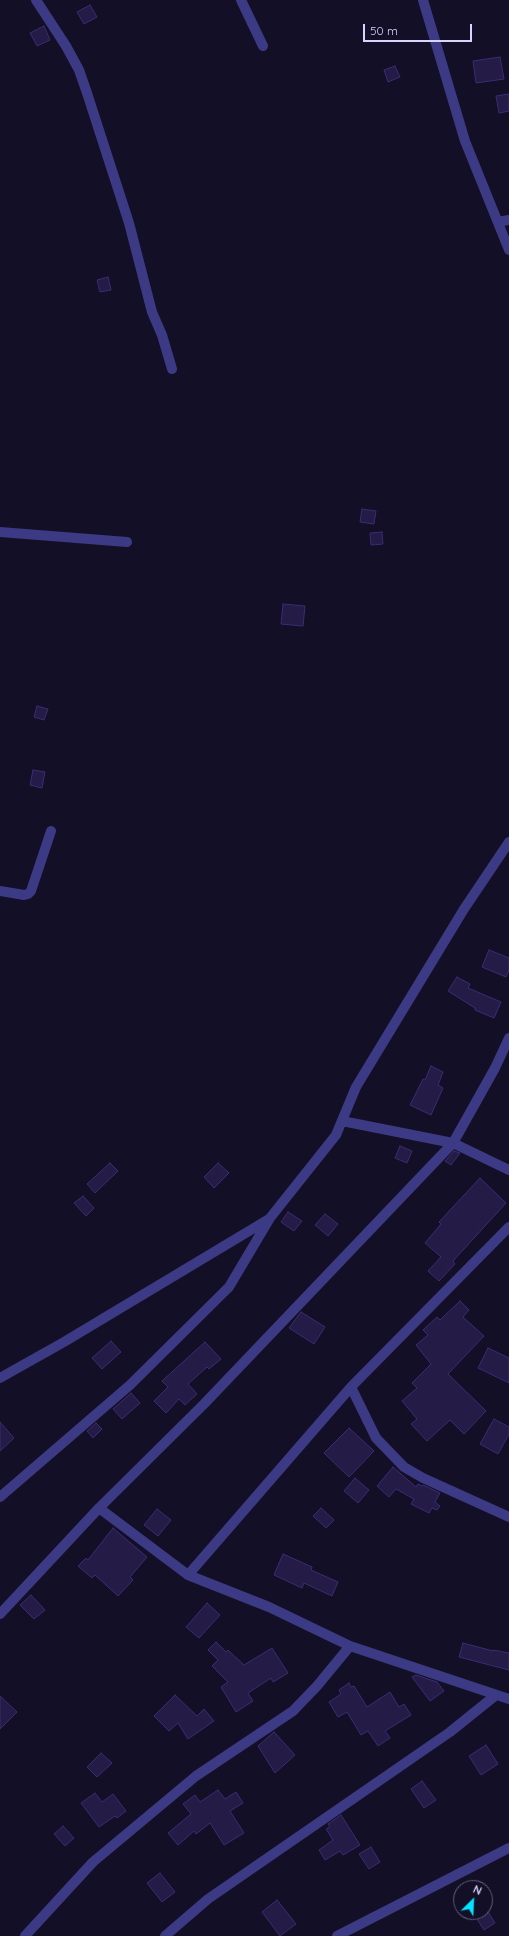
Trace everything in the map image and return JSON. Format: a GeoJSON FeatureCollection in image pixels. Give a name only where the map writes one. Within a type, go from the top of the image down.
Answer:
{"type":"FeatureCollection","features":[{"type":"Feature","properties":{"kind":"street"},"geometry":{"type":"LineString","coordinates":[[36,0],[66,46],[79,70],[88,93],[129,223],[152,312],[162,335],[172,369]]}},
{"type":"Feature","properties":{"kind":"street"},"geometry":{"type":"LineString","coordinates":[[241,0],[263,46]]}},
{"type":"Feature","properties":{"kind":"street"},"geometry":{"type":"LineString","coordinates":[[423,0],[465,141],[509,250]]}},
{"type":"Feature","properties":{"kind":"street"},"geometry":{"type":"LineString","coordinates":[[498,222],[509,220]]}},
{"type":"Feature","properties":{"kind":"street"},"geometry":{"type":"LineString","coordinates":[[0,532],[127,542]]}},
{"type":"Feature","properties":{"kind":"street"},"geometry":{"type":"LineString","coordinates":[[0,891],[24,895],[31,892],[50,831]]}},
{"type":"Feature","properties":{"kind":"street"},"geometry":{"type":"LineString","coordinates":[[0,1497],[130,1385],[229,1287],[270,1218],[336,1135],[356,1087],[464,909],[509,842]]}},
{"type":"Feature","properties":{"kind":"street"},"geometry":{"type":"LineString","coordinates":[[0,1614],[99,1508],[204,1404],[453,1143],[495,1068],[509,1038]]}},
{"type":"Feature","properties":{"kind":"street"},"geometry":{"type":"LineString","coordinates":[[342,1121],[453,1143],[509,1170]]}},
{"type":"Feature","properties":{"kind":"street"},"geometry":{"type":"LineString","coordinates":[[0,1378],[64,1342],[270,1218]]}},
{"type":"Feature","properties":{"kind":"street"},"geometry":{"type":"LineString","coordinates":[[188,1575],[351,1387],[509,1227]]}},
{"type":"Feature","properties":{"kind":"street"},"geometry":{"type":"LineString","coordinates":[[351,1387],[376,1438],[404,1467],[423,1478],[509,1517]]}},
{"type":"Feature","properties":{"kind":"street"},"geometry":{"type":"LineString","coordinates":[[99,1508],[188,1575],[269,1607],[350,1646],[509,1699]]}},
{"type":"Feature","properties":{"kind":"street"},"geometry":{"type":"LineString","coordinates":[[25,1936],[94,1862],[196,1776],[293,1711],[317,1686],[350,1646]]}},
{"type":"Feature","properties":{"kind":"street"},"geometry":{"type":"LineString","coordinates":[[165,1936],[208,1899],[450,1732],[496,1695]]}},
{"type":"Feature","properties":{"kind":"street"},"geometry":{"type":"LineString","coordinates":[[337,1936],[509,1848]]}},
{"type":"Feature","properties":{"kind":"building"},"geometry":{"type":"Polygon","coordinates":[[[90,5],[97,17],[84,24],[77,12],[90,5]]]}},
{"type":"Feature","properties":{"kind":"building"},"geometry":{"type":"Polygon","coordinates":[[[44,26],[50,40],[37,46],[30,33],[44,26]]]}},
{"type":"Feature","properties":{"kind":"building"},"geometry":{"type":"Polygon","coordinates":[[[500,57],[504,79],[476,83],[473,61],[500,57]]]}},
{"type":"Feature","properties":{"kind":"building"},"geometry":{"type":"Polygon","coordinates":[[[395,66],[400,77],[388,82],[384,70],[395,66]]]}},
{"type":"Feature","properties":{"kind":"building"},"geometry":{"type":"Polygon","coordinates":[[[509,94],[509,111],[499,113],[496,96],[509,94]]]}},
{"type":"Feature","properties":{"kind":"building"},"geometry":{"type":"Polygon","coordinates":[[[108,277],[111,290],[100,292],[97,280],[108,277]]]}},
{"type":"Feature","properties":{"kind":"building"},"geometry":{"type":"Polygon","coordinates":[[[362,509],[376,511],[374,524],[360,522],[362,509]]]}},
{"type":"Feature","properties":{"kind":"building"},"geometry":{"type":"Polygon","coordinates":[[[382,532],[383,544],[371,545],[370,533],[382,532]]]}},
{"type":"Feature","properties":{"kind":"building"},"geometry":{"type":"Polygon","coordinates":[[[283,604],[305,606],[303,626],[281,624],[283,604]]]}},
{"type":"Feature","properties":{"kind":"building"},"geometry":{"type":"Polygon","coordinates":[[[37,706],[48,709],[44,720],[34,717],[37,706]]]}},
{"type":"Feature","properties":{"kind":"building"},"geometry":{"type":"Polygon","coordinates":[[[33,770],[45,772],[42,788],[30,785],[33,770]]]}},
{"type":"Feature","properties":{"kind":"building"},"geometry":{"type":"Polygon","coordinates":[[[489,950],[509,958],[509,970],[506,977],[482,967],[489,950]]]}},
{"type":"Feature","properties":{"kind":"building"},"geometry":{"type":"Polygon","coordinates":[[[457,977],[470,984],[468,988],[501,1002],[494,1018],[475,1010],[475,1008],[448,991],[457,977]]]}},
{"type":"Feature","properties":{"kind":"building"},"geometry":{"type":"Polygon","coordinates":[[[431,1066],[443,1072],[438,1085],[443,1088],[431,1115],[410,1105],[423,1079],[425,1080],[431,1066]]]}},
{"type":"Feature","properties":{"kind":"building"},"geometry":{"type":"Polygon","coordinates":[[[400,1146],[412,1151],[407,1163],[395,1158],[400,1146]]]}},
{"type":"Feature","properties":{"kind":"building"},"geometry":{"type":"Polygon","coordinates":[[[454,1151],[460,1153],[451,1165],[445,1161],[454,1151]]]}},
{"type":"Feature","properties":{"kind":"building"},"geometry":{"type":"Polygon","coordinates":[[[110,1163],[118,1171],[95,1193],[87,1184],[110,1163]]]}},
{"type":"Feature","properties":{"kind":"building"},"geometry":{"type":"Polygon","coordinates":[[[218,1163],[229,1173],[214,1188],[204,1177],[218,1163]]]}},
{"type":"Feature","properties":{"kind":"building"},"geometry":{"type":"Polygon","coordinates":[[[480,1178],[506,1203],[453,1261],[455,1264],[439,1281],[428,1271],[441,1257],[425,1243],[441,1224],[439,1222],[480,1178]]]}},
{"type":"Feature","properties":{"kind":"building"},"geometry":{"type":"Polygon","coordinates":[[[83,1196],[94,1208],[86,1216],[74,1203],[83,1196]]]}},
{"type":"Feature","properties":{"kind":"building"},"geometry":{"type":"Polygon","coordinates":[[[288,1212],[302,1221],[294,1231],[281,1222],[288,1212]]]}},
{"type":"Feature","properties":{"kind":"building"},"geometry":{"type":"Polygon","coordinates":[[[325,1214],[338,1224],[328,1236],[315,1225],[325,1214]]]}},
{"type":"Feature","properties":{"kind":"building"},"geometry":{"type":"Polygon","coordinates":[[[460,1301],[469,1310],[463,1317],[484,1336],[448,1374],[486,1411],[464,1434],[450,1420],[427,1441],[411,1424],[417,1419],[402,1401],[417,1388],[412,1383],[431,1364],[416,1345],[428,1335],[423,1330],[437,1317],[440,1320],[460,1301]]]}},
{"type":"Feature","properties":{"kind":"building"},"geometry":{"type":"Polygon","coordinates":[[[301,1312],[325,1327],[314,1344],[289,1328],[301,1312]]]}},
{"type":"Feature","properties":{"kind":"building"},"geometry":{"type":"Polygon","coordinates":[[[111,1341],[121,1352],[102,1369],[92,1358],[111,1341]]]}},
{"type":"Feature","properties":{"kind":"building"},"geometry":{"type":"Polygon","coordinates":[[[205,1342],[221,1359],[209,1369],[207,1367],[188,1384],[197,1394],[185,1405],[179,1399],[166,1413],[154,1401],[168,1387],[162,1381],[205,1342]]]}},
{"type":"Feature","properties":{"kind":"building"},"geometry":{"type":"Polygon","coordinates":[[[488,1348],[509,1358],[509,1383],[478,1368],[488,1348]]]}},
{"type":"Feature","properties":{"kind":"building"},"geometry":{"type":"Polygon","coordinates":[[[131,1393],[140,1403],[122,1419],[113,1409],[131,1393]]]}},
{"type":"Feature","properties":{"kind":"building"},"geometry":{"type":"Polygon","coordinates":[[[494,1419],[509,1427],[509,1434],[498,1454],[480,1444],[494,1419]]]}},
{"type":"Feature","properties":{"kind":"building"},"geometry":{"type":"Polygon","coordinates":[[[0,1422],[14,1438],[0,1451],[0,1422]]]}},
{"type":"Feature","properties":{"kind":"building"},"geometry":{"type":"Polygon","coordinates":[[[96,1423],[102,1429],[93,1438],[87,1431],[96,1423]]]}},
{"type":"Feature","properties":{"kind":"building"},"geometry":{"type":"Polygon","coordinates":[[[349,1428],[374,1451],[349,1477],[324,1453],[349,1428]]]}},
{"type":"Feature","properties":{"kind":"building"},"geometry":{"type":"Polygon","coordinates":[[[393,1467],[416,1487],[418,1484],[423,1485],[440,1493],[435,1502],[440,1506],[437,1510],[432,1508],[429,1513],[411,1504],[414,1499],[396,1489],[389,1497],[377,1486],[393,1467]]]}},
{"type":"Feature","properties":{"kind":"building"},"geometry":{"type":"Polygon","coordinates":[[[355,1478],[369,1490],[358,1503],[344,1491],[355,1478]]]}},
{"type":"Feature","properties":{"kind":"building"},"geometry":{"type":"Polygon","coordinates":[[[321,1508],[334,1520],[326,1528],[313,1516],[321,1508]]]}},
{"type":"Feature","properties":{"kind":"building"},"geometry":{"type":"Polygon","coordinates":[[[157,1509],[171,1520],[158,1536],[144,1525],[157,1509]]]}},
{"type":"Feature","properties":{"kind":"building"},"geometry":{"type":"Polygon","coordinates":[[[113,1528],[147,1557],[130,1577],[133,1580],[118,1596],[95,1575],[92,1578],[78,1566],[86,1558],[88,1560],[113,1528]]]}},
{"type":"Feature","properties":{"kind":"building"},"geometry":{"type":"Polygon","coordinates":[[[283,1554],[312,1567],[311,1570],[338,1582],[332,1596],[304,1583],[302,1588],[274,1575],[283,1554]]]}},
{"type":"Feature","properties":{"kind":"building"},"geometry":{"type":"Polygon","coordinates":[[[31,1595],[45,1610],[34,1619],[20,1605],[31,1595]]]}},
{"type":"Feature","properties":{"kind":"building"},"geometry":{"type":"Polygon","coordinates":[[[207,1603],[220,1615],[199,1638],[186,1627],[207,1603]]]}},
{"type":"Feature","properties":{"kind":"building"},"geometry":{"type":"Polygon","coordinates":[[[216,1642],[226,1652],[228,1650],[244,1665],[272,1648],[288,1673],[273,1682],[271,1678],[248,1693],[253,1701],[236,1712],[221,1687],[228,1682],[212,1666],[218,1660],[208,1650],[216,1642]]]}},
{"type":"Feature","properties":{"kind":"building"},"geometry":{"type":"Polygon","coordinates":[[[463,1643],[493,1651],[509,1653],[509,1670],[459,1657],[463,1643]]]}},
{"type":"Feature","properties":{"kind":"building"},"geometry":{"type":"Polygon","coordinates":[[[416,1675],[437,1682],[444,1691],[430,1701],[412,1677],[416,1675]]]}},
{"type":"Feature","properties":{"kind":"building"},"geometry":{"type":"Polygon","coordinates":[[[349,1683],[351,1687],[354,1686],[367,1707],[390,1692],[399,1707],[404,1704],[411,1715],[385,1731],[390,1738],[378,1746],[368,1731],[361,1735],[347,1712],[338,1717],[329,1702],[341,1694],[339,1690],[349,1683]]]}},
{"type":"Feature","properties":{"kind":"building"},"geometry":{"type":"Polygon","coordinates":[[[175,1695],[197,1716],[204,1709],[214,1721],[188,1739],[178,1723],[169,1731],[154,1716],[175,1695]]]}},
{"type":"Feature","properties":{"kind":"building"},"geometry":{"type":"Polygon","coordinates":[[[0,1696],[17,1712],[0,1729],[0,1696]]]}},
{"type":"Feature","properties":{"kind":"building"},"geometry":{"type":"Polygon","coordinates":[[[274,1732],[295,1755],[275,1773],[258,1746],[274,1732]]]}},
{"type":"Feature","properties":{"kind":"building"},"geometry":{"type":"Polygon","coordinates":[[[486,1745],[498,1764],[481,1775],[469,1756],[486,1745]]]}},
{"type":"Feature","properties":{"kind":"building"},"geometry":{"type":"Polygon","coordinates":[[[101,1753],[112,1763],[97,1777],[87,1767],[101,1753]]]}},
{"type":"Feature","properties":{"kind":"building"},"geometry":{"type":"Polygon","coordinates":[[[422,1781],[436,1800],[424,1808],[411,1789],[422,1781]]]}},
{"type":"Feature","properties":{"kind":"building"},"geometry":{"type":"Polygon","coordinates":[[[218,1790],[225,1799],[236,1792],[243,1803],[230,1811],[244,1833],[224,1845],[210,1823],[196,1834],[194,1831],[178,1845],[168,1833],[191,1814],[183,1804],[195,1795],[200,1802],[218,1790]]]}},
{"type":"Feature","properties":{"kind":"building"},"geometry":{"type":"Polygon","coordinates":[[[95,1793],[102,1802],[113,1794],[126,1811],[117,1818],[115,1816],[99,1827],[81,1803],[95,1793]]]}},
{"type":"Feature","properties":{"kind":"building"},"geometry":{"type":"Polygon","coordinates":[[[341,1815],[360,1845],[343,1855],[340,1851],[325,1860],[319,1850],[333,1840],[326,1829],[330,1827],[328,1824],[341,1815]]]}},
{"type":"Feature","properties":{"kind":"building"},"geometry":{"type":"Polygon","coordinates":[[[63,1826],[74,1838],[65,1846],[54,1834],[63,1826]]]}},
{"type":"Feature","properties":{"kind":"building"},"geometry":{"type":"Polygon","coordinates":[[[371,1847],[380,1862],[369,1869],[359,1854],[371,1847]]]}},
{"type":"Feature","properties":{"kind":"building"},"geometry":{"type":"Polygon","coordinates":[[[160,1873],[175,1892],[162,1902],[147,1883],[160,1873]]]}},
{"type":"Feature","properties":{"kind":"building"},"geometry":{"type":"Polygon","coordinates":[[[277,1900],[296,1924],[280,1936],[262,1912],[277,1900]]]}},
{"type":"Feature","properties":{"kind":"building"},"geometry":{"type":"Polygon","coordinates":[[[478,1920],[493,1920],[495,1923],[484,1930],[478,1920]]]}}]}
